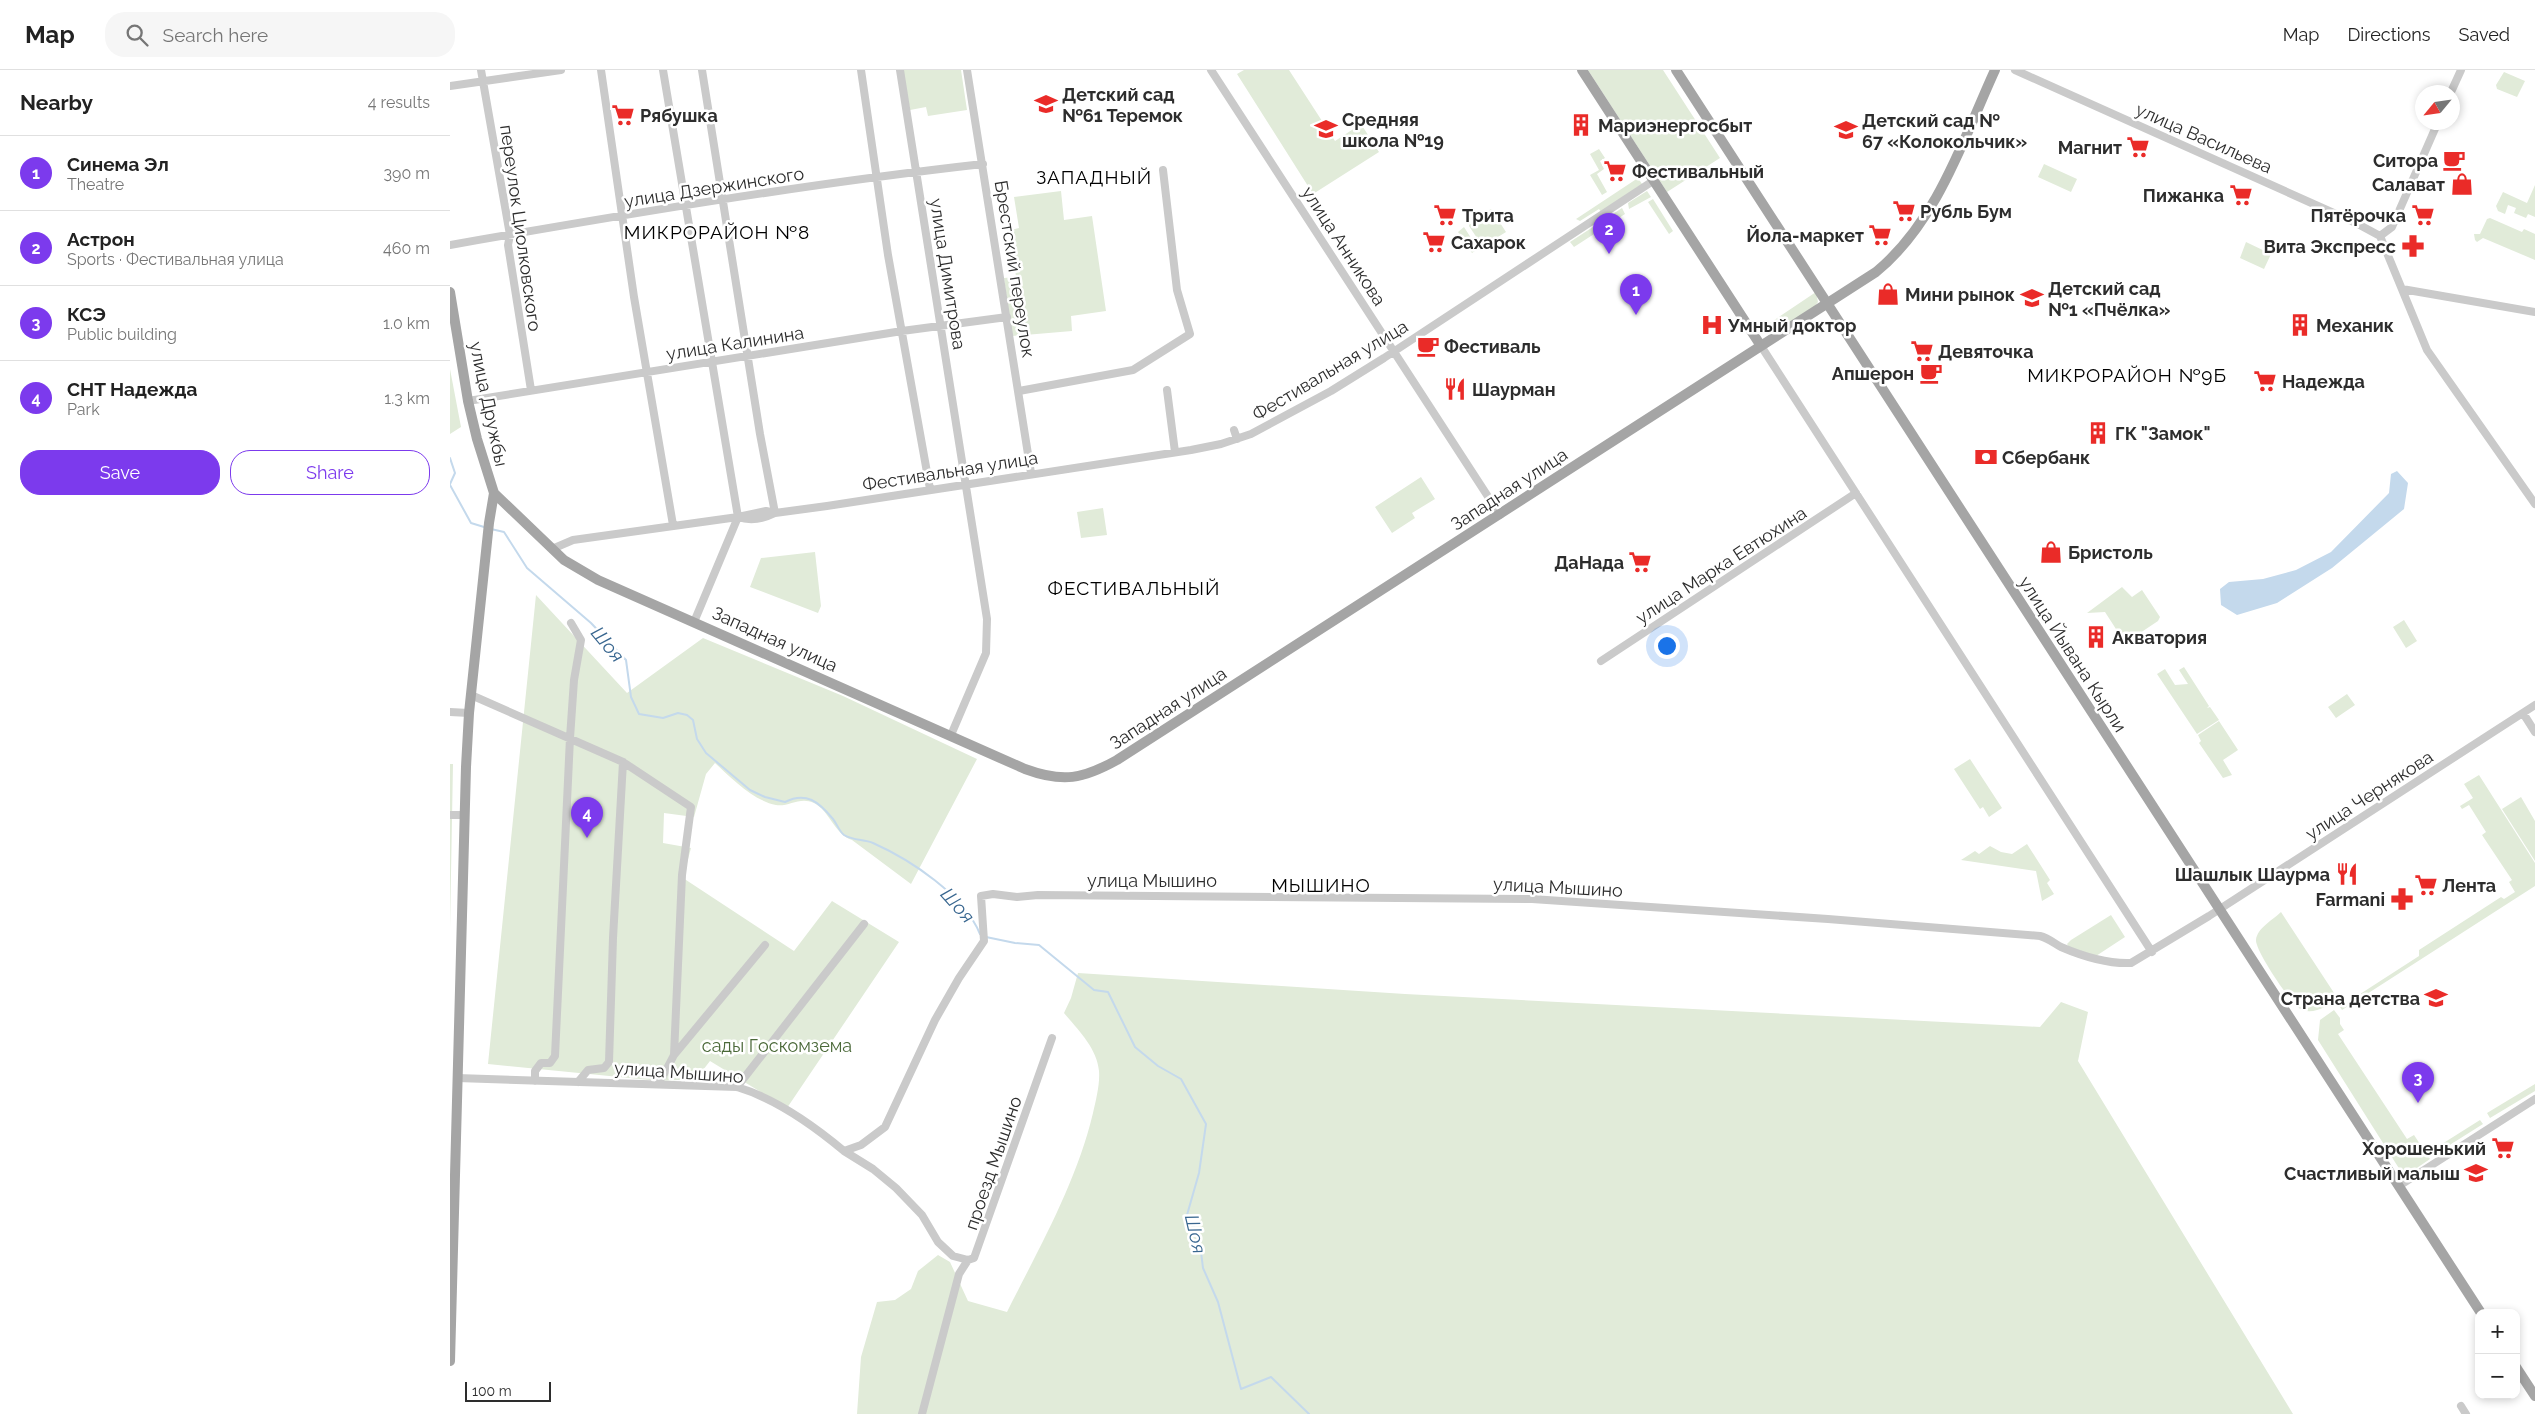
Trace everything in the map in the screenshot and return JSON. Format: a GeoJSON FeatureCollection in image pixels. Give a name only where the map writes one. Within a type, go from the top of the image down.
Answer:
{"type":"FeatureCollection","features":[{"type":"Feature","properties":{"kind":"main road"},"geometry":{"type":"LineString","coordinates":[[1582,70],[1761,346]]}},
{"type":"Feature","properties":{"kind":"main road","name":"улица Йывана Кырли"},"geometry":{"type":"LineString","coordinates":[[1676,70],[2478,1309]]}},
{"type":"Feature","properties":{"kind":"main road","name":"Западная улица"},"geometry":{"type":"LineString","coordinates":[[494,493],[552,549],[590,576],[1025,769],[1051,778],[1074,778],[1097,771],[1827,305],[1889,261],[1915,231],[1944,182],[1995,70]]}},
{"type":"Feature","properties":{"kind":"main road","name":"улица Дружбы"},"geometry":{"type":"LineString","coordinates":[[450,292],[468,401],[477,439],[494,493],[487,536],[469,713],[455,1073],[450,1362]]}},
{"type":"Feature","properties":{"kind":"main road"},"geometry":{"type":"LineString","coordinates":[[2520,1373],[2535,1396]]}},
{"type":"Feature","properties":{"kind":"street","name":"переулок Циолковского"},"geometry":{"type":"LineString","coordinates":[[482,70],[510,234],[508,245],[531,390]]}},
{"type":"Feature","properties":{"kind":"street"},"geometry":{"type":"LineString","coordinates":[[450,86],[561,70]]}},
{"type":"Feature","properties":{"kind":"street"},"geometry":{"type":"LineString","coordinates":[[601,70],[634,298],[673,525]]}},
{"type":"Feature","properties":{"kind":"street"},"geometry":{"type":"LineString","coordinates":[[663,70],[684,206],[713,362],[738,517],[694,622]]}},
{"type":"Feature","properties":{"kind":"street"},"geometry":{"type":"LineString","coordinates":[[702,70],[747,356],[775,513]]}},
{"type":"Feature","properties":{"kind":"street"},"geometry":{"type":"LineString","coordinates":[[861,70],[888,255],[930,489]]}},
{"type":"Feature","properties":{"kind":"street","name":"улица Димитрова"},"geometry":{"type":"LineString","coordinates":[[900,70],[988,632],[984,660],[950,735]]}},
{"type":"Feature","properties":{"kind":"street","name":"Брестский переулок"},"geometry":{"type":"LineString","coordinates":[[967,70],[1031,473]]}},
{"type":"Feature","properties":{"kind":"street","name":"улица Анникова"},"geometry":{"type":"LineString","coordinates":[[1211,70],[1500,515]]}},
{"type":"Feature","properties":{"kind":"street","name":"улица Васильева"},"geometry":{"type":"LineString","coordinates":[[2015,70],[2356,223],[2380,236]]}},
{"type":"Feature","properties":{"kind":"street"},"geometry":{"type":"LineString","coordinates":[[2454,85],[2460,70]]}},
{"type":"Feature","properties":{"kind":"street"},"geometry":{"type":"LineString","coordinates":[[2434,130],[2392,227],[2380,236],[2427,350],[2535,504]]}},
{"type":"Feature","properties":{"kind":"street","name":"улица Дзержинского"},"geometry":{"type":"LineString","coordinates":[[450,245],[684,206],[983,164]]}},
{"type":"Feature","properties":{"kind":"street"},"geometry":{"type":"LineString","coordinates":[[1019,392],[1133,370],[1190,334],[1177,290],[1163,170]]}},
{"type":"Feature","properties":{"kind":"street","name":"Фестивальная улица"},"geometry":{"type":"LineString","coordinates":[[552,549],[573,540],[738,517],[747,520],[767,517],[775,513],[1175,452],[1237,440],[1294,412],[1394,352],[1653,181]]}},
{"type":"Feature","properties":{"kind":"street"},"geometry":{"type":"LineString","coordinates":[[2402,289],[2535,312]]}},
{"type":"Feature","properties":{"kind":"street","name":"улица Калинина"},"geometry":{"type":"LineString","coordinates":[[468,401],[902,331],[1007,317]]}},
{"type":"Feature","properties":{"kind":"street"},"geometry":{"type":"LineString","coordinates":[[1761,346],[2152,952]]}},
{"type":"Feature","properties":{"kind":"street"},"geometry":{"type":"LineString","coordinates":[[1167,390],[1175,452]]}},
{"type":"Feature","properties":{"kind":"street"},"geometry":{"type":"LineString","coordinates":[[1234,430],[1237,440]]}},
{"type":"Feature","properties":{"kind":"street","name":"улица Марка Евтюхина"},"geometry":{"type":"LineString","coordinates":[[1601,661],[1856,493]]}},
{"type":"Feature","properties":{"kind":"street"},"geometry":{"type":"LineString","coordinates":[[535,1081],[535,1071],[542,1063],[550,1063],[555,1056],[570,738],[574,680],[580,640],[571,623]]}},
{"type":"Feature","properties":{"kind":"street"},"geometry":{"type":"LineString","coordinates":[[471,695],[623,762],[691,807],[682,875],[674,1055]]}},
{"type":"Feature","properties":{"kind":"street","name":"улица Чернякова"},"geometry":{"type":"LineString","coordinates":[[2033,936],[2043,936],[2062,947],[2120,964],[2131,963],[2152,952],[2535,705]]}},
{"type":"Feature","properties":{"kind":"street"},"geometry":{"type":"LineString","coordinates":[[450,712],[469,713]]}},
{"type":"Feature","properties":{"kind":"street"},"geometry":{"type":"LineString","coordinates":[[2523,713],[2535,732]]}},
{"type":"Feature","properties":{"kind":"street"},"geometry":{"type":"LineString","coordinates":[[578,1082],[588,1070],[604,1068],[609,1062],[613,938],[623,762]]}},
{"type":"Feature","properties":{"kind":"street"},"geometry":{"type":"LineString","coordinates":[[450,816],[464,815]]}},
{"type":"Feature","properties":{"kind":"street","name":"улица Мышино"},"geometry":{"type":"LineString","coordinates":[[455,1073],[535,1081],[657,1083],[737,1087],[777,1104],[808,1123],[844,1151],[861,1146],[885,1127],[935,1020],[958,978],[981,948],[984,941],[981,896],[987,895],[1017,897],[1047,895],[1532,899],[1828,918],[2033,936]]}},
{"type":"Feature","properties":{"kind":"street"},"geometry":{"type":"LineString","coordinates":[[737,1087],[864,924]]}},
{"type":"Feature","properties":{"kind":"street"},"geometry":{"type":"LineString","coordinates":[[657,1083],[674,1055],[765,945]]}},
{"type":"Feature","properties":{"kind":"street","name":"проезд Мышино"},"geometry":{"type":"LineString","coordinates":[[922,1414],[959,1274],[968,1260],[974,1258],[978,1252],[1052,1038]]}},
{"type":"Feature","properties":{"kind":"street"},"geometry":{"type":"LineString","coordinates":[[2398,1186],[2535,1099]]}},
{"type":"Feature","properties":{"kind":"street"},"geometry":{"type":"LineString","coordinates":[[844,1151],[873,1169],[896,1188],[922,1215],[938,1242],[953,1256],[968,1260]]}},
{"type":"Feature","properties":{"kind":"street"},"geometry":{"type":"LineString","coordinates":[[2461,1406],[2466,1414]]}},
{"type":"Feature","properties":{"kind":"green space"},"geometry":{"type":"Polygon","coordinates":[[[903,70],[961,70],[967,110],[928,116],[926,107],[910,110],[903,70]]]}},
{"type":"Feature","properties":{"kind":"green space"},"geometry":{"type":"Polygon","coordinates":[[[1244,70],[1289,70],[1335,141],[1361,124],[1379,152],[1313,194],[1237,74],[1244,70]]]}},
{"type":"Feature","properties":{"kind":"green space"},"geometry":{"type":"Polygon","coordinates":[[[1588,70],[1663,70],[1720,158],[1667,192],[1588,70]]]}},
{"type":"Feature","properties":{"kind":"green space"},"geometry":{"type":"Polygon","coordinates":[[[2504,72],[2525,81],[2517,97],[2497,89],[2496,85],[2504,72]]]}},
{"type":"Feature","properties":{"kind":"green space"},"geometry":{"type":"Polygon","coordinates":[[[1599,149],[1605,158],[1600,161],[1604,169],[1597,174],[1607,192],[1602,195],[1590,175],[1599,170],[1590,154],[1599,149]]]}},
{"type":"Feature","properties":{"kind":"green space"},"geometry":{"type":"Polygon","coordinates":[[[2044,164],[2077,179],[2071,192],[2038,177],[2044,164]]]}},
{"type":"Feature","properties":{"kind":"green space"},"geometry":{"type":"Polygon","coordinates":[[[1638,178],[1642,184],[1601,212],[1599,209],[1580,221],[1576,219],[1638,178]]]}},
{"type":"Feature","properties":{"kind":"green space"},"geometry":{"type":"Polygon","coordinates":[[[2535,185],[2535,217],[2528,214],[2526,218],[2514,213],[2516,208],[2508,205],[2505,214],[2498,211],[2496,206],[2503,192],[2527,203],[2535,185]]]}},
{"type":"Feature","properties":{"kind":"green space"},"geometry":{"type":"Polygon","coordinates":[[[1061,191],[1064,220],[1092,216],[1106,311],[1071,316],[1072,331],[1012,336],[1004,278],[1016,277],[1011,230],[1019,228],[1014,197],[1061,191]]]}},
{"type":"Feature","properties":{"kind":"green space"},"geometry":{"type":"Polygon","coordinates":[[[1647,191],[1651,197],[1629,209],[1628,203],[1647,191]]]}},
{"type":"Feature","properties":{"kind":"green space"},"geometry":{"type":"Polygon","coordinates":[[[1653,199],[1673,231],[1669,234],[1648,202],[1653,199]]]}},
{"type":"Feature","properties":{"kind":"green space"},"geometry":{"type":"Polygon","coordinates":[[[1622,208],[1625,214],[1574,247],[1570,242],[1622,208]]]}},
{"type":"Feature","properties":{"kind":"green space"},"geometry":{"type":"Polygon","coordinates":[[[1491,209],[1506,232],[1485,245],[1481,244],[1469,226],[1470,222],[1491,209]]]}},
{"type":"Feature","properties":{"kind":"green space"},"geometry":{"type":"Polygon","coordinates":[[[2490,218],[2522,232],[2524,229],[2535,234],[2535,260],[2483,238],[2477,242],[2474,234],[2480,234],[2487,219],[2490,218]]]}},
{"type":"Feature","properties":{"kind":"green space"},"geometry":{"type":"Polygon","coordinates":[[[1464,227],[1478,249],[1472,253],[1458,232],[1464,227]]]}},
{"type":"Feature","properties":{"kind":"green space"},"geometry":{"type":"Polygon","coordinates":[[[2246,242],[2271,254],[2264,269],[2240,258],[2246,242]]]}},
{"type":"Feature","properties":{"kind":"green space"},"geometry":{"type":"Polygon","coordinates":[[[1816,292],[1818,302],[1815,306],[1770,335],[1761,329],[1816,292]]]}},
{"type":"Feature","properties":{"kind":"green space"},"geometry":{"type":"Polygon","coordinates":[[[450,369],[461,427],[450,434],[450,369]]]}},
{"type":"Feature","properties":{"kind":"green space"},"geometry":{"type":"Polygon","coordinates":[[[1421,477],[1435,499],[1412,513],[1415,518],[1392,533],[1375,507],[1421,477]]]}},
{"type":"Feature","properties":{"kind":"green space"},"geometry":{"type":"Polygon","coordinates":[[[1103,508],[1107,535],[1081,538],[1077,512],[1103,508]]]}},
{"type":"Feature","properties":{"kind":"green space"},"geometry":{"type":"Polygon","coordinates":[[[815,552],[821,606],[818,613],[750,587],[761,558],[815,552]]]}},
{"type":"Feature","properties":{"kind":"green space"},"geometry":{"type":"Polygon","coordinates":[[[2122,587],[2132,597],[2142,590],[2160,617],[2158,621],[2125,643],[2105,612],[2087,613],[2122,587]]]}},
{"type":"Feature","properties":{"kind":"green space","name":"сады Госкомзема"},"geometry":{"type":"Polygon","coordinates":[[[536,595],[627,693],[703,638],[843,696],[977,759],[911,884],[841,833],[824,811],[814,803],[799,801],[785,805],[776,805],[768,803],[743,788],[715,763],[706,774],[694,817],[664,813],[663,843],[691,848],[683,878],[794,951],[832,901],[899,942],[787,1108],[710,1061],[696,1079],[660,1081],[488,1064],[536,595]]]}},
{"type":"Feature","properties":{"kind":"green space"},"geometry":{"type":"Polygon","coordinates":[[[2404,620],[2417,641],[2406,648],[2393,627],[2404,620]]]}},
{"type":"Feature","properties":{"kind":"green space"},"geometry":{"type":"Polygon","coordinates":[[[2184,667],[2209,706],[2207,708],[2210,707],[2219,720],[2197,734],[2157,674],[2165,669],[2175,685],[2188,684],[2179,670],[2184,667]]]}},
{"type":"Feature","properties":{"kind":"green space"},"geometry":{"type":"Polygon","coordinates":[[[2347,694],[2355,705],[2336,718],[2328,707],[2347,694]]]}},
{"type":"Feature","properties":{"kind":"green space"},"geometry":{"type":"Polygon","coordinates":[[[2219,721],[2238,750],[2223,760],[2232,775],[2223,778],[2199,743],[2201,741],[2198,735],[2219,721]]]}},
{"type":"Feature","properties":{"kind":"green space"},"geometry":{"type":"Polygon","coordinates":[[[1970,759],[2002,808],[1989,817],[1983,807],[1980,809],[1954,769],[1970,759]]]}},
{"type":"Feature","properties":{"kind":"green space"},"geometry":{"type":"Polygon","coordinates":[[[450,764],[453,764],[450,929],[450,764]]]}},
{"type":"Feature","properties":{"kind":"green space"},"geometry":{"type":"Polygon","coordinates":[[[2479,775],[2535,863],[2535,886],[2342,1010],[2340,1007],[2419,956],[2419,950],[2501,897],[2504,899],[2515,892],[2509,882],[2512,880],[2482,835],[2486,832],[2469,805],[2462,809],[2460,806],[2473,798],[2464,784],[2479,775]]]}},
{"type":"Feature","properties":{"kind":"green space"},"geometry":{"type":"Polygon","coordinates":[[[2521,797],[2535,821],[2535,861],[2502,809],[2521,797]]]}},
{"type":"Feature","properties":{"kind":"green space"},"geometry":{"type":"Polygon","coordinates":[[[2027,844],[2050,880],[2047,883],[2054,894],[2042,901],[2036,871],[1961,860],[1975,851],[1979,854],[1990,846],[2001,852],[2012,854],[2027,844]]]}},
{"type":"Feature","properties":{"kind":"green space"},"geometry":{"type":"Polygon","coordinates":[[[2281,912],[2338,999],[2321,1009],[2307,1011],[2297,1006],[2275,977],[2257,946],[2256,940],[2259,932],[2281,912]]]}},
{"type":"Feature","properties":{"kind":"green space"},"geometry":{"type":"Polygon","coordinates":[[[2111,915],[2125,937],[2096,956],[2069,947],[2067,944],[2071,940],[2111,915]]]}},
{"type":"Feature","properties":{"kind":"green space"},"geometry":{"type":"Polygon","coordinates":[[[1078,973],[1405,994],[2040,1027],[2061,1002],[2088,1012],[2078,1061],[2293,1414],[857,1414],[861,1357],[877,1302],[895,1300],[911,1289],[918,1271],[938,1255],[950,1262],[968,1301],[1007,1312],[1044,1240],[1077,1165],[1093,1113],[1098,1087],[1099,1071],[1095,1055],[1086,1040],[1064,1013],[1071,998],[1078,973]]]}},
{"type":"Feature","properties":{"kind":"green space"},"geometry":{"type":"Polygon","coordinates":[[[2334,1010],[2340,1018],[2340,1024],[2344,1030],[2338,1034],[2407,1139],[2414,1135],[2430,1159],[2408,1174],[2400,1170],[2318,1040],[2320,1020],[2334,1010]]]}},
{"type":"Feature","properties":{"kind":"green space"},"geometry":{"type":"Polygon","coordinates":[[[2535,1084],[2535,1091],[2490,1118],[2487,1113],[2535,1084]]]}},
{"type":"Feature","properties":{"kind":"green space"},"geometry":{"type":"Polygon","coordinates":[[[2480,1120],[2483,1124],[2437,1153],[2434,1149],[2480,1120]]]}},
{"type":"Feature","properties":{"kind":"water"},"geometry":{"type":"Polygon","coordinates":[[[2397,471],[2408,483],[2404,509],[2332,568],[2277,603],[2237,615],[2221,605],[2220,589],[2229,582],[2263,579],[2296,570],[2331,552],[2389,493],[2391,474],[2397,471]]]}},
{"type":"Feature","properties":{"kind":"waterway","name":"Шоя"},"geometry":{"type":"LineString","coordinates":[[450,458],[455,473],[450,484]]}},
{"type":"Feature","properties":{"kind":"waterway","name":"Шоя"},"geometry":{"type":"LineString","coordinates":[[450,485],[471,523],[484,527]]}},
{"type":"Feature","properties":{"kind":"waterway","name":"Шоя"},"geometry":{"type":"LineString","coordinates":[[491,529],[504,532],[527,568],[591,623],[626,660],[631,697],[639,714],[663,718],[678,713],[687,715],[693,720],[697,739],[706,753],[750,790],[765,797],[785,802],[806,798],[817,803],[833,819],[844,835],[870,842],[888,850],[935,880],[962,906],[980,934]]}},
{"type":"Feature","properties":{"kind":"waterway","name":"Шоя"},"geometry":{"type":"LineString","coordinates":[[986,937],[1015,943],[1039,945],[1094,990],[1108,992],[1135,1047],[1158,1066],[1181,1079],[1206,1124],[1199,1173],[1187,1215],[1199,1236],[1203,1268],[1218,1302],[1241,1389],[1271,1377],[1309,1414]]}},
{"type":"Feature","properties":{"kind":"place","name":"Детский сад №61 Теремок"},"geometry":{"type":"Point","coordinates":[1046,104]}},
{"type":"Feature","properties":{"kind":"place","name":"Рябушка"},"geometry":{"type":"Point","coordinates":[623,115]}},
{"type":"Feature","properties":{"kind":"place","name":"Мариэнергосбыт"},"geometry":{"type":"Point","coordinates":[1581,125]}},
{"type":"Feature","properties":{"kind":"place","name":"Средняя школа №19"},"geometry":{"type":"Point","coordinates":[1326,129]}},
{"type":"Feature","properties":{"kind":"place","name":"Детский сад № 67 «Колокольчик»"},"geometry":{"type":"Point","coordinates":[1846,130]}},
{"type":"Feature","properties":{"kind":"place","name":"Магнит"},"geometry":{"type":"Point","coordinates":[2138,147]}},
{"type":"Feature","properties":{"kind":"place","name":"Ситора"},"geometry":{"type":"Point","coordinates":[2454,160]}},
{"type":"Feature","properties":{"kind":"place","name":"Фестивальный"},"geometry":{"type":"Point","coordinates":[1615,171]}},
{"type":"Feature","properties":{"kind":"place","name":"Салават"},"geometry":{"type":"Point","coordinates":[2462,184]}},
{"type":"Feature","properties":{"kind":"place","name":"Пижанка"},"geometry":{"type":"Point","coordinates":[2241,195]}},
{"type":"Feature","properties":{"kind":"place","name":"Рубль Бум"},"geometry":{"type":"Point","coordinates":[1904,211]}},
{"type":"Feature","properties":{"kind":"place","name":"Трита"},"geometry":{"type":"Point","coordinates":[1445,215]}},
{"type":"Feature","properties":{"kind":"place","name":"Пятёрочка"},"geometry":{"type":"Point","coordinates":[2423,215]}},
{"type":"Feature","properties":{"kind":"place","name":"Йола-маркет"},"geometry":{"type":"Point","coordinates":[1880,235]}},
{"type":"Feature","properties":{"kind":"place","name":"Сахарок"},"geometry":{"type":"Point","coordinates":[1434,242]}},
{"type":"Feature","properties":{"kind":"place","name":"Вита Экспресс"},"geometry":{"type":"Point","coordinates":[2413,246]}},
{"type":"Feature","properties":{"kind":"place","name":"Астрон"},"geometry":{"type":"Point","coordinates":[1609,254]}},
{"type":"Feature","properties":{"kind":"place","name":"Мини рынок"},"geometry":{"type":"Point","coordinates":[1888,294]}},
{"type":"Feature","properties":{"kind":"place","name":"Детский сад №1 «Пчёлка»"},"geometry":{"type":"Point","coordinates":[2032,298]}},
{"type":"Feature","properties":{"kind":"place","name":"Синема Эл"},"geometry":{"type":"Point","coordinates":[1636,315]}},
{"type":"Feature","properties":{"kind":"place","name":"Умный доктор"},"geometry":{"type":"Point","coordinates":[1712,325]}},
{"type":"Feature","properties":{"kind":"place","name":"Механик"},"geometry":{"type":"Point","coordinates":[2300,325]}},
{"type":"Feature","properties":{"kind":"place","name":"Фестиваль"},"geometry":{"type":"Point","coordinates":[1428,346]}},
{"type":"Feature","properties":{"kind":"place","name":"Девяточка"},"geometry":{"type":"Point","coordinates":[1922,351]}},
{"type":"Feature","properties":{"kind":"place","name":"Апшерон"},"geometry":{"type":"Point","coordinates":[1931,373]}},
{"type":"Feature","properties":{"kind":"place","name":"Надежда"},"geometry":{"type":"Point","coordinates":[2265,381]}},
{"type":"Feature","properties":{"kind":"place","name":"Шаурман"},"geometry":{"type":"Point","coordinates":[1455,389]}},
{"type":"Feature","properties":{"kind":"place","name":"ГК \"Замок\""},"geometry":{"type":"Point","coordinates":[2098,433]}},
{"type":"Feature","properties":{"kind":"place","name":"Сбербанк"},"geometry":{"type":"Point","coordinates":[1986,457]}},
{"type":"Feature","properties":{"kind":"place","name":"Бристоль"},"geometry":{"type":"Point","coordinates":[2051,552]}},
{"type":"Feature","properties":{"kind":"place","name":"ДаНада"},"geometry":{"type":"Point","coordinates":[1640,562]}},
{"type":"Feature","properties":{"kind":"place","name":"Акватория"},"geometry":{"type":"Point","coordinates":[2096,637]}},
{"type":"Feature","properties":{"kind":"place","name":"СНТ Надежда"},"geometry":{"type":"Point","coordinates":[587,838]}},
{"type":"Feature","properties":{"kind":"place","name":"Шашлык Шаурма"},"geometry":{"type":"Point","coordinates":[2347,874]}},
{"type":"Feature","properties":{"kind":"place","name":"Лента"},"geometry":{"type":"Point","coordinates":[2426,885]}},
{"type":"Feature","properties":{"kind":"place","name":"Farmani"},"geometry":{"type":"Point","coordinates":[2402,899]}},
{"type":"Feature","properties":{"kind":"place","name":"Страна детства"},"geometry":{"type":"Point","coordinates":[2436,998]}},
{"type":"Feature","properties":{"kind":"place","name":"КСЭ"},"geometry":{"type":"Point","coordinates":[2418,1103]}},
{"type":"Feature","properties":{"kind":"place","name":"Хорошенький"},"geometry":{"type":"Point","coordinates":[2503,1148]}},
{"type":"Feature","properties":{"kind":"place","name":"Счастливый малыш"},"geometry":{"type":"Point","coordinates":[2476,1173]}},
{"type":"Feature","properties":{"kind":"district","name":"ЗАПАДНЫЙ"},"geometry":{"type":"Point","coordinates":[1094,177]}},
{"type":"Feature","properties":{"kind":"district","name":"МИКРОРАЙОН №8"},"geometry":{"type":"Point","coordinates":[717,232]}},
{"type":"Feature","properties":{"kind":"district","name":"МИКРОРАЙОН №9Б"},"geometry":{"type":"Point","coordinates":[2127,375]}},
{"type":"Feature","properties":{"kind":"district","name":"ФЕСТИВАЛЬНЫЙ"},"geometry":{"type":"Point","coordinates":[1134,588]}},
{"type":"Feature","properties":{"kind":"district","name":"МЫШИНО"},"geometry":{"type":"Point","coordinates":[1321,885]}}]}
